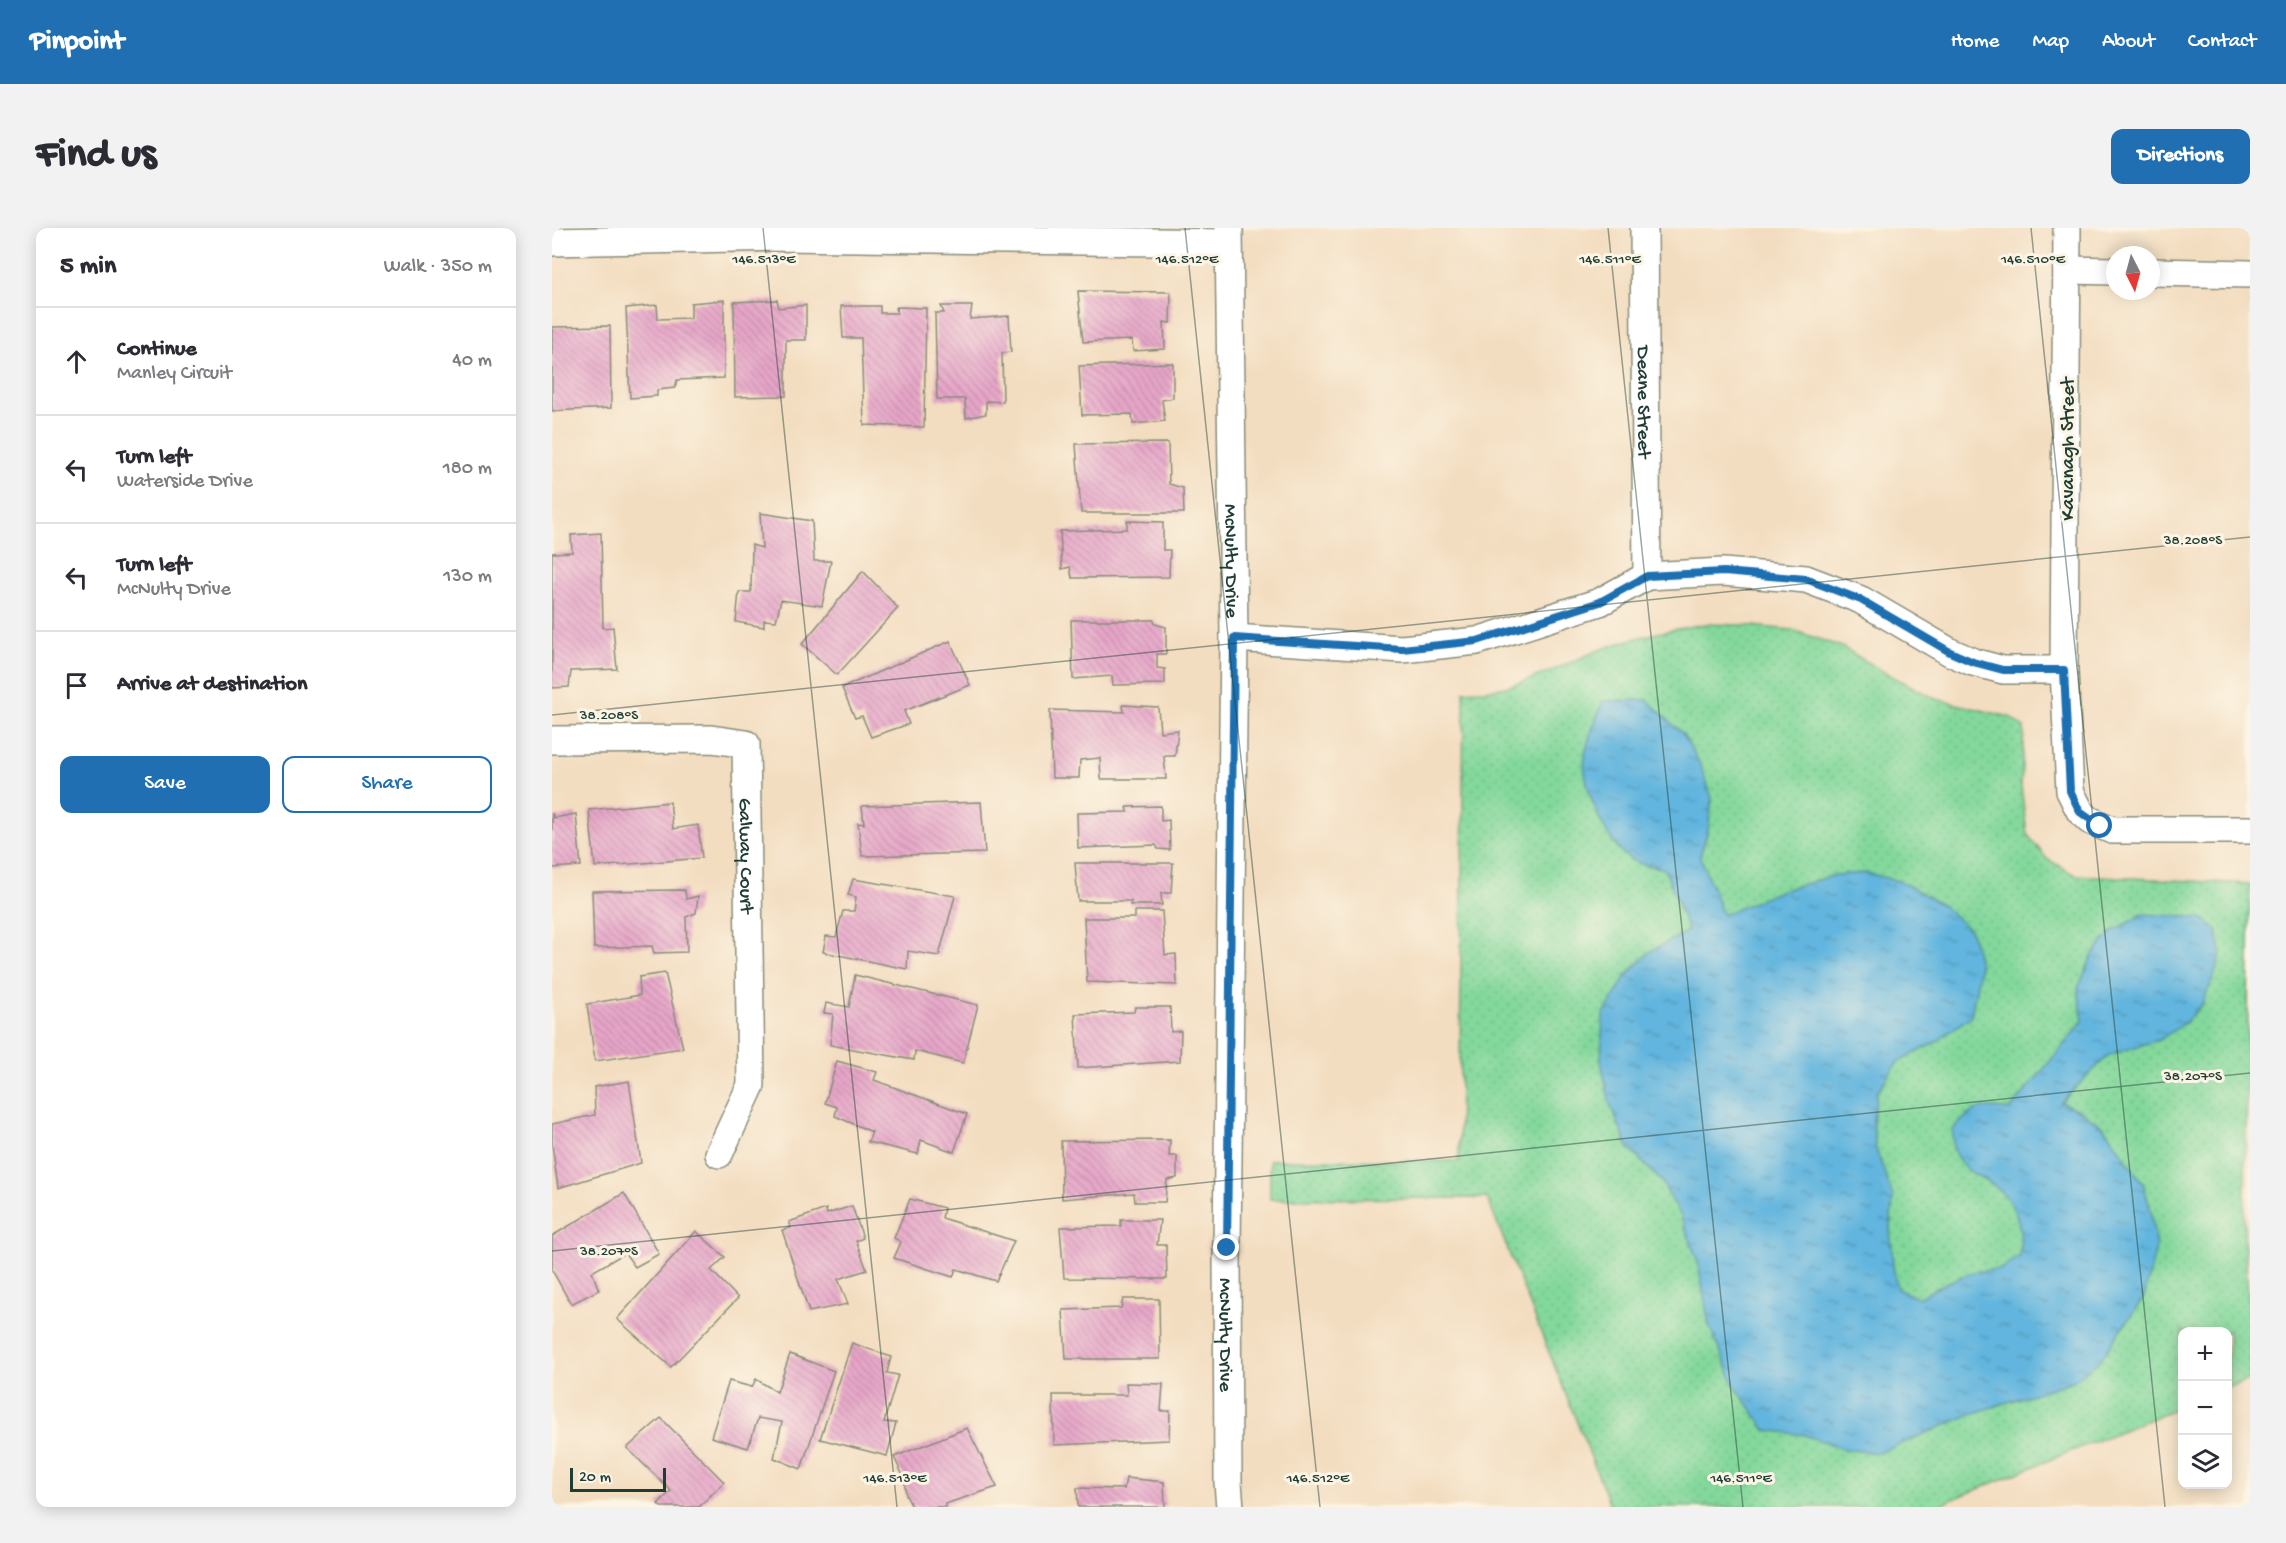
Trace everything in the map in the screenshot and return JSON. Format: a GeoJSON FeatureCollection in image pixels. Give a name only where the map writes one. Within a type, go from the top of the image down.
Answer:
{"type":"FeatureCollection","features":[{"type":"Feature","properties":{"kind":"street","name":"Deane Street"},"geometry":{"type":"LineString","coordinates":[[1644,228],[1647,576]]}},
{"type":"Feature","properties":{"kind":"street","name":"Kavanagh Street"},"geometry":{"type":"LineString","coordinates":[[2067,228],[2064,670],[2070,791],[2080,812],[2089,820],[2112,830],[2250,830]]}},
{"type":"Feature","properties":{"kind":"street"},"geometry":{"type":"LineString","coordinates":[[552,242],[782,233],[1228,236]]}},
{"type":"Feature","properties":{"kind":"street","name":"McNulty Drive"},"geometry":{"type":"LineString","coordinates":[[1228,236],[1234,638],[1227,1248],[1230,1507]]}},
{"type":"Feature","properties":{"kind":"street"},"geometry":{"type":"LineString","coordinates":[[2067,270],[2106,271]]}},
{"type":"Feature","properties":{"kind":"street"},"geometry":{"type":"LineString","coordinates":[[2160,272],[2250,274]]}},
{"type":"Feature","properties":{"kind":"street"},"geometry":{"type":"LineString","coordinates":[[1234,638],[1402,649],[1477,641],[1600,602],[1647,576],[1724,572],[1806,579],[1861,600],[1950,652],[1973,662],[2003,670],[2064,670]]}},
{"type":"Feature","properties":{"kind":"street","name":"Galway Court"},"geometry":{"type":"LineString","coordinates":[[552,740],[711,739],[746,744],[751,1085],[719,1154]]}},
{"type":"Feature","properties":{"kind":"green space"},"geometry":{"type":"Polygon","coordinates":[[[1705,624],[1792,630],[1842,647],[1936,699],[2010,717],[2024,728],[2021,786],[2027,834],[2047,859],[2075,875],[2250,884],[2244,1238],[2250,1323],[2250,1379],[2232,1386],[2232,1327],[2178,1327],[2178,1408],[1934,1507],[1611,1507],[1487,1198],[1270,1199],[1270,1160],[1459,1161],[1464,691],[1517,684],[1592,653],[1662,632],[1705,624]]]}},
{"type":"Feature","properties":{"kind":"water"},"geometry":{"type":"Polygon","coordinates":[[[1647,700],[1683,734],[1700,764],[1712,798],[1708,830],[1700,856],[1723,915],[1780,891],[1835,875],[1866,873],[1902,882],[1942,905],[1971,931],[1980,967],[1971,1016],[1933,1044],[1897,1063],[1877,1092],[1873,1120],[1875,1146],[1893,1197],[1890,1228],[1897,1289],[1918,1298],[1973,1272],[2001,1269],[2020,1256],[2019,1226],[2013,1208],[2008,1199],[1993,1185],[1962,1165],[1954,1151],[1953,1130],[1972,1112],[1984,1108],[2010,1110],[2083,1021],[2078,988],[2092,956],[2112,932],[2143,914],[2202,918],[2217,930],[2221,954],[2213,979],[2202,1004],[2186,1022],[2161,1039],[2109,1055],[2061,1102],[2082,1112],[2104,1127],[2143,1183],[2151,1211],[2156,1248],[2144,1297],[2100,1360],[2073,1381],[1974,1413],[1879,1453],[1843,1449],[1805,1435],[1766,1430],[1735,1386],[1709,1325],[1698,1262],[1681,1216],[1661,1181],[1628,1147],[1610,1104],[1601,1061],[1603,1016],[1626,976],[1651,951],[1688,931],[1665,869],[1638,863],[1627,857],[1616,846],[1598,816],[1587,783],[1585,755],[1590,734],[1603,701],[1647,700]]]}},
{"type":"Feature","properties":{"kind":"building"},"geometry":{"type":"Polygon","coordinates":[[[1078,291],[1171,292],[1170,323],[1164,322],[1165,349],[1133,351],[1132,340],[1083,342],[1078,291]]]}},
{"type":"Feature","properties":{"kind":"building"},"geometry":{"type":"Polygon","coordinates":[[[724,300],[724,378],[677,380],[675,388],[657,390],[657,396],[630,398],[626,308],[657,305],[658,319],[691,318],[691,303],[724,300]]]}},
{"type":"Feature","properties":{"kind":"building"},"geometry":{"type":"Polygon","coordinates":[[[777,300],[779,308],[806,305],[806,340],[786,340],[786,396],[735,397],[734,302],[777,300]]]}},
{"type":"Feature","properties":{"kind":"building"},"geometry":{"type":"Polygon","coordinates":[[[841,306],[880,306],[880,313],[897,313],[896,307],[926,308],[924,427],[864,425],[861,338],[843,338],[841,306]]]}},
{"type":"Feature","properties":{"kind":"building"},"geometry":{"type":"Polygon","coordinates":[[[941,306],[972,306],[970,319],[1009,316],[1011,352],[1002,353],[1003,402],[986,401],[986,414],[966,418],[965,399],[937,399],[935,313],[944,313],[941,306]]]}},
{"type":"Feature","properties":{"kind":"building"},"geometry":{"type":"Polygon","coordinates":[[[610,326],[611,408],[552,411],[552,327],[610,326]]]}},
{"type":"Feature","properties":{"kind":"building"},"geometry":{"type":"Polygon","coordinates":[[[1173,363],[1173,398],[1162,400],[1165,421],[1133,424],[1132,414],[1082,415],[1079,366],[1173,363]]]}},
{"type":"Feature","properties":{"kind":"building"},"geometry":{"type":"Polygon","coordinates":[[[1168,443],[1169,484],[1183,488],[1184,513],[1081,513],[1076,444],[1168,443]]]}},
{"type":"Feature","properties":{"kind":"building"},"geometry":{"type":"Polygon","coordinates":[[[760,513],[812,521],[814,561],[831,561],[822,606],[781,600],[776,621],[764,620],[764,627],[736,622],[739,592],[751,592],[752,545],[762,548],[760,513]]]}},
{"type":"Feature","properties":{"kind":"building"},"geometry":{"type":"Polygon","coordinates":[[[1127,521],[1163,522],[1163,550],[1170,550],[1169,577],[1072,578],[1070,567],[1062,569],[1060,531],[1127,529],[1127,521]]]}},
{"type":"Feature","properties":{"kind":"building"},"geometry":{"type":"Polygon","coordinates":[[[601,533],[603,628],[613,627],[617,669],[571,671],[569,687],[552,688],[552,553],[572,552],[571,535],[601,533]]]}},
{"type":"Feature","properties":{"kind":"building"},"geometry":{"type":"Polygon","coordinates":[[[863,571],[898,608],[837,675],[802,644],[863,571]]]}},
{"type":"Feature","properties":{"kind":"building"},"geometry":{"type":"Polygon","coordinates":[[[1071,620],[1154,620],[1155,624],[1166,627],[1166,654],[1157,654],[1157,668],[1165,669],[1165,684],[1113,685],[1112,676],[1073,679],[1071,620]]]}},
{"type":"Feature","properties":{"kind":"building"},"geometry":{"type":"Polygon","coordinates":[[[950,641],[970,685],[904,711],[909,724],[871,737],[862,716],[855,718],[842,688],[950,641]]]}},
{"type":"Feature","properties":{"kind":"building"},"geometry":{"type":"Polygon","coordinates":[[[1123,705],[1158,707],[1160,732],[1178,730],[1175,756],[1164,756],[1166,779],[1101,779],[1100,758],[1080,760],[1079,778],[1052,778],[1050,710],[1124,712],[1123,705]]]}},
{"type":"Feature","properties":{"kind":"building"},"geometry":{"type":"Polygon","coordinates":[[[670,802],[673,829],[698,825],[702,858],[595,867],[589,810],[670,802]]]}},
{"type":"Feature","properties":{"kind":"building"},"geometry":{"type":"Polygon","coordinates":[[[981,802],[985,853],[862,856],[858,823],[864,824],[862,806],[981,802]]]}},
{"type":"Feature","properties":{"kind":"building"},"geometry":{"type":"Polygon","coordinates":[[[1161,806],[1161,821],[1169,820],[1170,850],[1158,849],[1156,845],[1078,848],[1077,813],[1128,812],[1127,807],[1161,806]]]}},
{"type":"Feature","properties":{"kind":"building"},"geometry":{"type":"Polygon","coordinates":[[[552,813],[554,818],[576,814],[581,866],[552,868],[552,813]]]}},
{"type":"Feature","properties":{"kind":"building"},"geometry":{"type":"Polygon","coordinates":[[[1075,863],[1173,863],[1171,893],[1161,893],[1162,905],[1130,905],[1131,901],[1078,901],[1075,863]]]}},
{"type":"Feature","properties":{"kind":"building"},"geometry":{"type":"Polygon","coordinates":[[[853,879],[955,896],[939,956],[908,951],[907,969],[823,952],[826,936],[836,937],[843,911],[854,911],[856,897],[848,895],[853,879]]]}},
{"type":"Feature","properties":{"kind":"building"},"geometry":{"type":"Polygon","coordinates":[[[685,890],[686,899],[698,896],[696,913],[686,917],[687,952],[654,953],[652,946],[594,948],[592,891],[685,890]]]}},
{"type":"Feature","properties":{"kind":"building"},"geometry":{"type":"Polygon","coordinates":[[[1135,911],[1162,911],[1165,955],[1176,954],[1177,985],[1087,982],[1084,918],[1135,918],[1135,911]]]}},
{"type":"Feature","properties":{"kind":"building"},"geometry":{"type":"Polygon","coordinates":[[[665,973],[683,1048],[595,1061],[587,1004],[640,995],[639,977],[665,973]]]}},
{"type":"Feature","properties":{"kind":"building"},"geometry":{"type":"Polygon","coordinates":[[[855,975],[978,1005],[963,1063],[915,1051],[914,1060],[830,1045],[833,1014],[824,1013],[826,1003],[849,1007],[855,975]]]}},
{"type":"Feature","properties":{"kind":"building"},"geometry":{"type":"Polygon","coordinates":[[[1135,1007],[1170,1007],[1171,1032],[1181,1031],[1180,1061],[1078,1068],[1075,1014],[1134,1012],[1135,1007]]]}},
{"type":"Feature","properties":{"kind":"building"},"geometry":{"type":"Polygon","coordinates":[[[837,1061],[877,1072],[874,1080],[967,1114],[954,1152],[921,1140],[918,1154],[868,1142],[872,1132],[835,1116],[837,1107],[825,1103],[837,1061]]]}},
{"type":"Feature","properties":{"kind":"building"},"geometry":{"type":"Polygon","coordinates":[[[629,1081],[641,1163],[558,1188],[552,1144],[552,1124],[595,1115],[594,1087],[629,1081]]]}},
{"type":"Feature","properties":{"kind":"building"},"geometry":{"type":"Polygon","coordinates":[[[1170,1140],[1169,1156],[1177,1156],[1177,1178],[1167,1180],[1165,1202],[1135,1202],[1134,1193],[1062,1199],[1061,1141],[1170,1140]]]}},
{"type":"Feature","properties":{"kind":"building"},"geometry":{"type":"Polygon","coordinates":[[[624,1193],[659,1254],[635,1267],[625,1253],[592,1272],[599,1290],[571,1304],[552,1270],[552,1236],[624,1193]]]}},
{"type":"Feature","properties":{"kind":"building"},"geometry":{"type":"Polygon","coordinates":[[[910,1199],[944,1208],[942,1218],[1014,1241],[996,1281],[956,1269],[953,1277],[894,1258],[901,1242],[894,1238],[910,1199]]]}},
{"type":"Feature","properties":{"kind":"building"},"geometry":{"type":"Polygon","coordinates":[[[852,1206],[863,1238],[856,1241],[867,1270],[838,1279],[848,1304],[809,1312],[782,1230],[791,1228],[789,1222],[826,1209],[827,1214],[852,1206]]]}},
{"type":"Feature","properties":{"kind":"building"},"geometry":{"type":"Polygon","coordinates":[[[1121,1220],[1160,1220],[1157,1245],[1166,1245],[1167,1279],[1064,1278],[1060,1227],[1121,1226],[1121,1220]]]}},
{"type":"Feature","properties":{"kind":"building"},"geometry":{"type":"Polygon","coordinates":[[[696,1231],[725,1257],[711,1270],[738,1298],[671,1367],[617,1319],[696,1231]]]}},
{"type":"Feature","properties":{"kind":"building"},"geometry":{"type":"Polygon","coordinates":[[[1123,1299],[1159,1299],[1160,1359],[1066,1359],[1063,1310],[1121,1308],[1123,1299]]]}},
{"type":"Feature","properties":{"kind":"building"},"geometry":{"type":"Polygon","coordinates":[[[852,1343],[891,1357],[887,1373],[898,1375],[884,1422],[896,1423],[887,1456],[820,1439],[852,1343]]]}},
{"type":"Feature","properties":{"kind":"building"},"geometry":{"type":"Polygon","coordinates":[[[790,1354],[834,1371],[801,1469],[774,1458],[782,1422],[758,1418],[748,1448],[711,1437],[729,1381],[752,1387],[756,1379],[777,1392],[790,1354]]]}},
{"type":"Feature","properties":{"kind":"building"},"geometry":{"type":"Polygon","coordinates":[[[1126,1383],[1163,1384],[1161,1411],[1170,1411],[1169,1440],[1054,1445],[1053,1395],[1127,1395],[1126,1383]]]}},
{"type":"Feature","properties":{"kind":"building"},"geometry":{"type":"Polygon","coordinates":[[[661,1418],[724,1482],[699,1507],[661,1507],[658,1504],[671,1491],[627,1448],[661,1418]]]}},
{"type":"Feature","properties":{"kind":"building"},"geometry":{"type":"Polygon","coordinates":[[[967,1428],[997,1487],[945,1504],[946,1507],[912,1507],[906,1495],[904,1478],[894,1457],[967,1428]]]}},
{"type":"Feature","properties":{"kind":"building"},"geometry":{"type":"Polygon","coordinates":[[[1126,1478],[1164,1482],[1165,1507],[1078,1507],[1077,1488],[1124,1489],[1126,1478]]]}},
{"type":"Feature","properties":{"kind":"route"},"geometry":{"type":"LineString","coordinates":[[1227,1248],[1234,638],[1402,649],[1477,641],[1600,602],[1647,576],[1724,572],[1806,579],[1861,600],[1950,652],[1973,662],[2003,670],[2064,670],[2070,791],[2080,812],[2100,826]]}}]}
